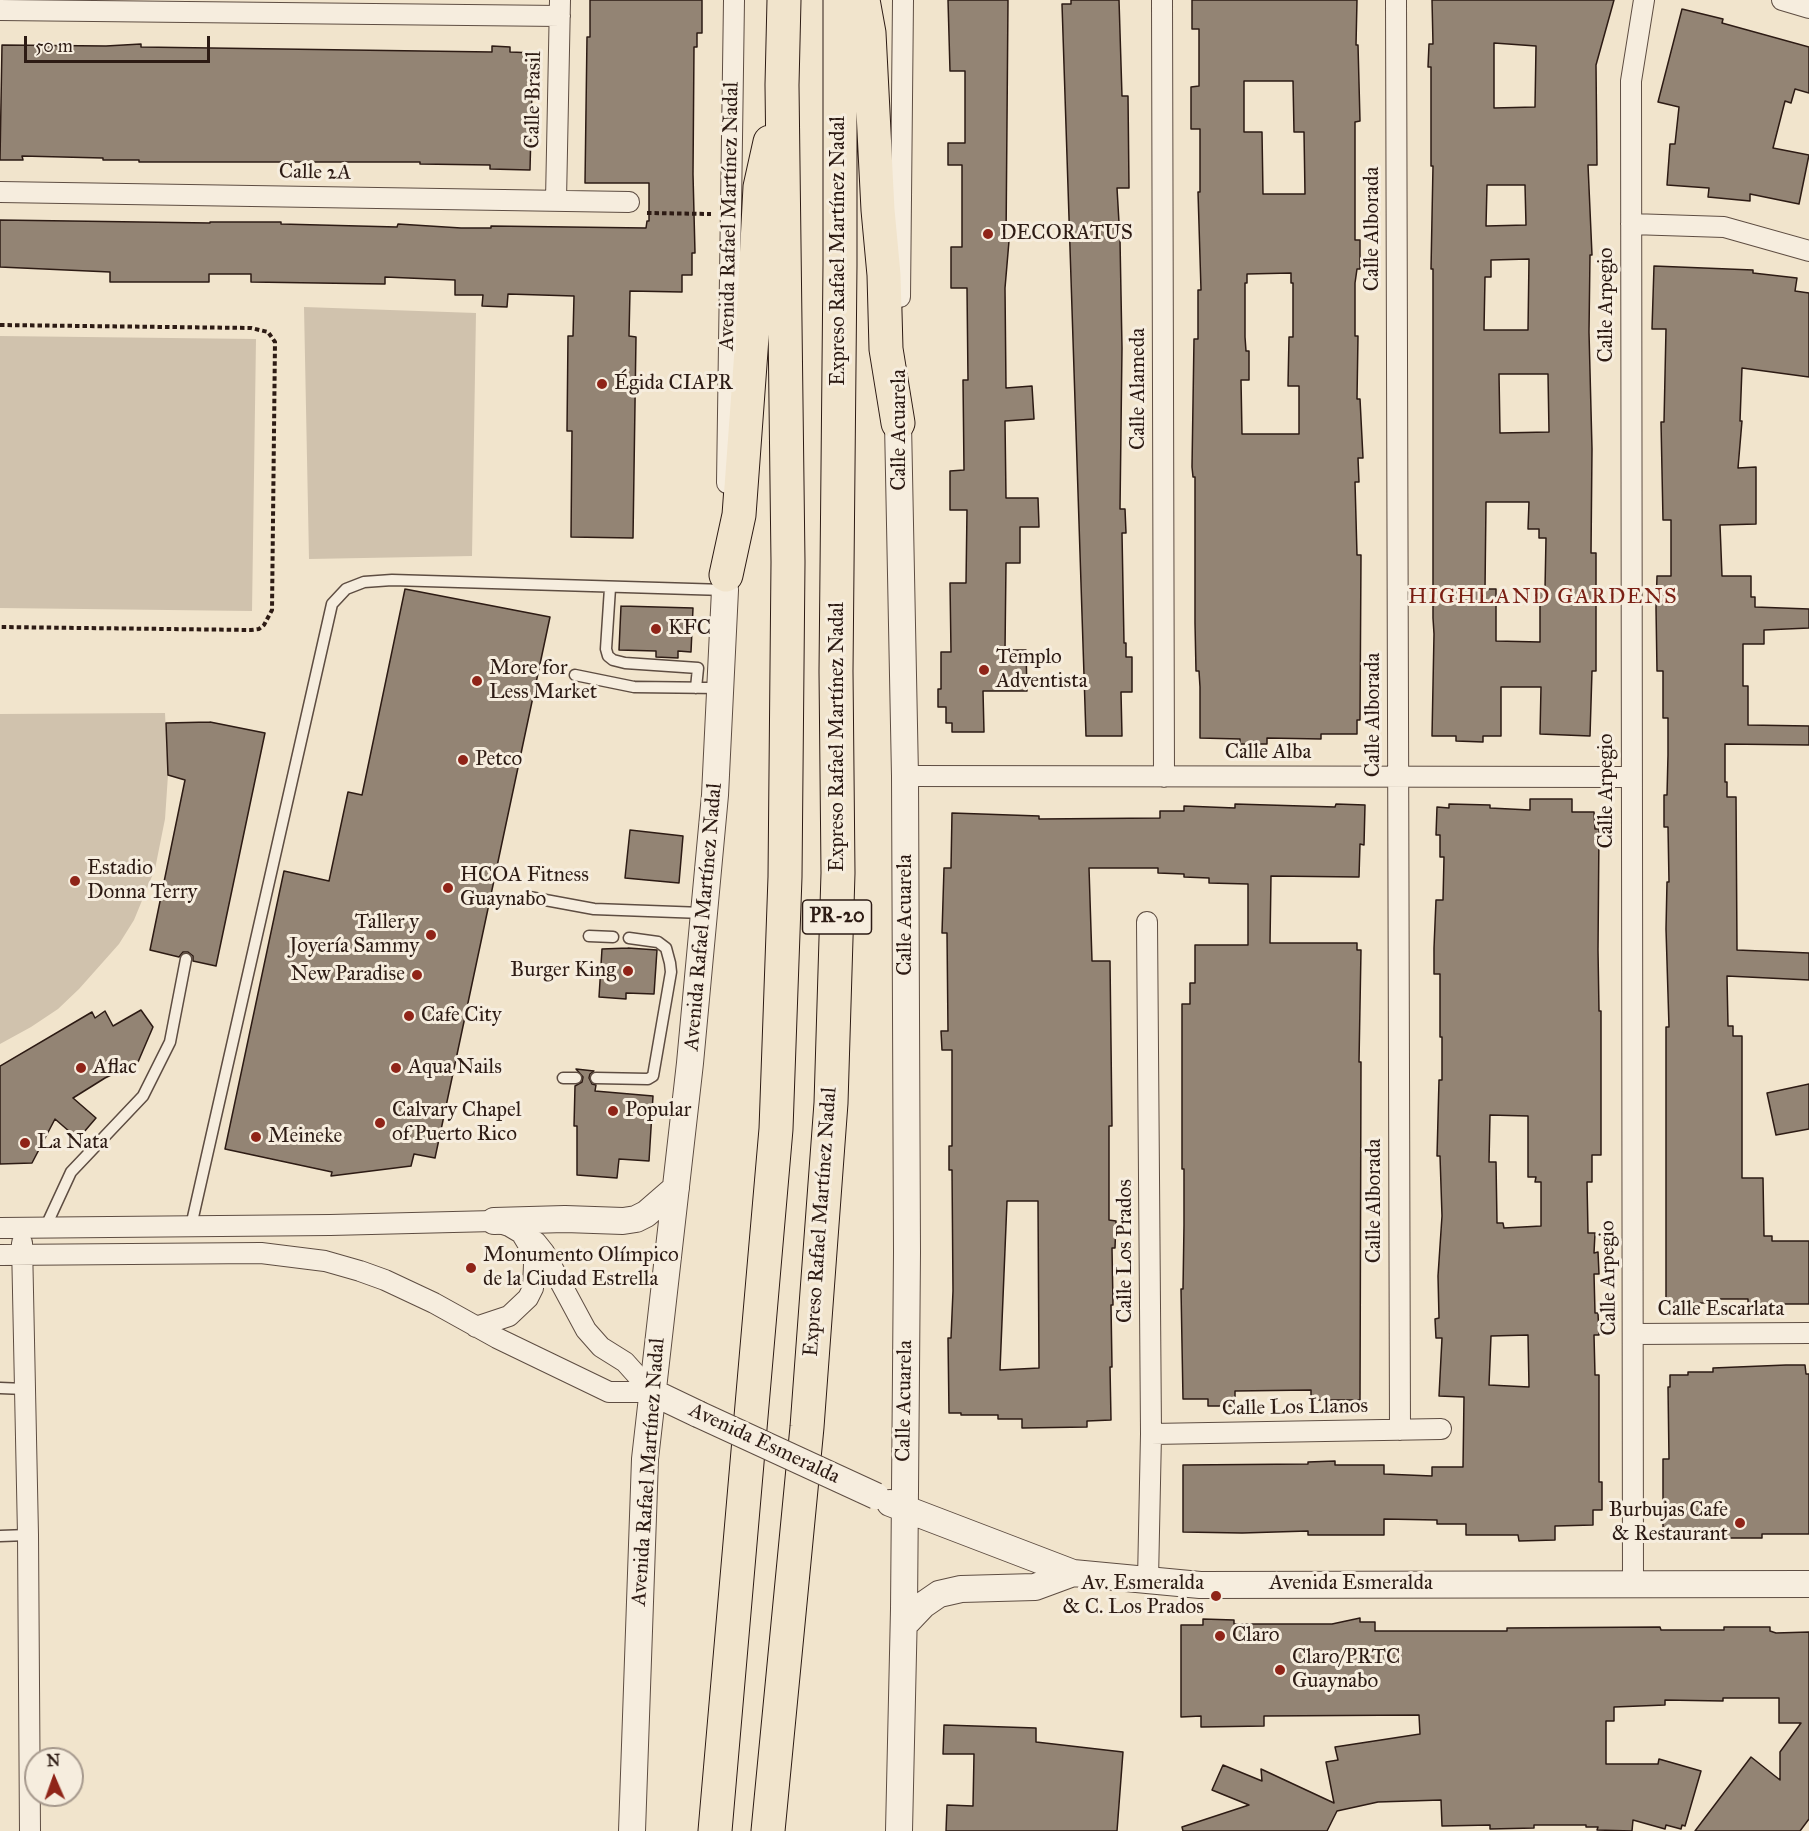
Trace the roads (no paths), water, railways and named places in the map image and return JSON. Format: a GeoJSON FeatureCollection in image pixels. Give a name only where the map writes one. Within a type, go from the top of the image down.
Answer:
{"type":"FeatureCollection","features":[{"type":"Feature","properties":{"kind":"highway","name":"PR-20"},"geometry":{"type":"LineString","coordinates":[[715,1831],[774,1153],[777,1095],[785,877],[788,574],[784,0]]}},
{"type":"Feature","properties":{"kind":"highway","name":"Expreso Rafael Martínez Nadal"},"geometry":{"type":"LineString","coordinates":[[768,1831],[807,1427],[831,1091],[838,873],[836,671],[840,0]]}},
{"type":"Feature","properties":{"kind":"highway"},"geometry":{"type":"LineString","coordinates":[[863,0],[869,33],[878,210],[884,275],[886,349],[898,423]]}},
{"type":"Feature","properties":{"kind":"highway"},"geometry":{"type":"LineString","coordinates":[[726,583],[739,515],[760,187],[783,85]]}},
{"type":"Feature","properties":{"kind":"street","name":"Avenida Rafael Martínez Nadal"},"geometry":{"type":"LineString","coordinates":[[632,1831],[645,1459],[690,1063],[715,795],[722,688],[726,583],[727,378],[734,0]]}},
{"type":"Feature","properties":{"kind":"street","name":"Calle Acuarela"},"geometry":{"type":"LineString","coordinates":[[900,1831],[907,1252],[905,776],[898,423],[903,0]]}},
{"type":"Feature","properties":{"kind":"street","name":"Calle Alameda"},"geometry":{"type":"LineString","coordinates":[[1162,0],[1164,777]]}},
{"type":"Feature","properties":{"kind":"street","name":"Calle Alborada"},"geometry":{"type":"LineString","coordinates":[[1396,0],[1400,1430]]}},
{"type":"Feature","properties":{"kind":"street","name":"Calle Arpegio"},"geometry":{"type":"LineString","coordinates":[[1633,1583],[1631,224],[1632,81],[1644,0]]}},
{"type":"Feature","properties":{"kind":"street"},"geometry":{"type":"LineString","coordinates":[[1782,0],[1809,8]]}},
{"type":"Feature","properties":{"kind":"street"},"geometry":{"type":"LineString","coordinates":[[0,10],[560,8]]}},
{"type":"Feature","properties":{"kind":"street","name":"Calle Brasil"},"geometry":{"type":"LineString","coordinates":[[556,200],[560,8]]}},
{"type":"Feature","properties":{"kind":"street","name":"Calle 2A"},"geometry":{"type":"LineString","coordinates":[[0,192],[628,202]]}},
{"type":"Feature","properties":{"kind":"street"},"geometry":{"type":"LineString","coordinates":[[1631,224],[1724,227],[1809,250]]}},
{"type":"Feature","properties":{"kind":"street","name":"Calle Alba"},"geometry":{"type":"LineString","coordinates":[[905,776],[1631,777]]}},
{"type":"Feature","properties":{"kind":"street","name":"Calle Los Prados"},"geometry":{"type":"LineString","coordinates":[[1147,922],[1151,1434],[1148,1580]]}},
{"type":"Feature","properties":{"kind":"street"},"geometry":{"type":"LineString","coordinates":[[0,1228],[565,1219],[623,1221],[636,1219],[646,1214],[676,1188]]}},
{"type":"Feature","properties":{"kind":"street"},"geometry":{"type":"LineString","coordinates":[[494,1221],[536,1242],[544,1252],[586,1330],[601,1347],[626,1362],[652,1392]]}},
{"type":"Feature","properties":{"kind":"street"},"geometry":{"type":"LineString","coordinates":[[21,1228],[28,1535],[30,1831]]}},
{"type":"Feature","properties":{"kind":"street"},"geometry":{"type":"LineString","coordinates":[[476,1327],[509,1316],[528,1298],[533,1288],[532,1251],[522,1234]]}},
{"type":"Feature","properties":{"kind":"street"},"geometry":{"type":"LineString","coordinates":[[0,1255],[261,1253],[325,1262],[360,1270],[385,1280],[609,1392],[652,1392]]}},
{"type":"Feature","properties":{"kind":"street","name":"Calle Escarlata"},"geometry":{"type":"LineString","coordinates":[[1634,1334],[1809,1333]]}},
{"type":"Feature","properties":{"kind":"street","name":"Avenida Esmeralda"},"geometry":{"type":"LineString","coordinates":[[652,1392],[904,1509],[1073,1573],[1200,1585],[1809,1584]]}},
{"type":"Feature","properties":{"kind":"street","name":"Calle Los Llanos"},"geometry":{"type":"LineString","coordinates":[[1151,1434],[1441,1429]]}},
{"type":"Feature","properties":{"kind":"street"},"geometry":{"type":"LineString","coordinates":[[904,1625],[923,1605],[939,1594],[961,1589],[1035,1587],[1073,1573]]}},
{"type":"Feature","properties":{"kind":"lane"},"geometry":{"type":"LineString","coordinates":[[191,1226],[332,604],[346,589],[363,582],[392,580],[610,588],[726,583]]}},
{"type":"Feature","properties":{"kind":"lane"},"geometry":{"type":"LineString","coordinates":[[610,588],[606,649],[608,656],[625,663],[698,668],[696,688]]}},
{"type":"Feature","properties":{"kind":"lane"},"geometry":{"type":"LineString","coordinates":[[575,675],[634,687],[722,688]]}},
{"type":"Feature","properties":{"kind":"lane"},"geometry":{"type":"LineString","coordinates":[[529,897],[594,909],[703,913]]}},
{"type":"Feature","properties":{"kind":"lane"},"geometry":{"type":"LineString","coordinates":[[589,936],[613,937]]}},
{"type":"Feature","properties":{"kind":"lane"},"geometry":{"type":"LineString","coordinates":[[596,1078],[648,1079],[653,1076],[671,972],[669,954],[666,948],[658,942],[629,938]]}},
{"type":"Feature","properties":{"kind":"lane"},"geometry":{"type":"LineString","coordinates":[[46,1226],[71,1172],[143,1096],[170,1042],[186,959]]}},
{"type":"Feature","properties":{"kind":"lane"},"geometry":{"type":"LineString","coordinates":[[563,1078],[576,1078]]}},
{"type":"Feature","properties":{"kind":"lane"},"geometry":{"type":"LineString","coordinates":[[0,1388],[25,1389]]}},
{"type":"Feature","properties":{"kind":"lane"},"geometry":{"type":"LineString","coordinates":[[0,1536],[28,1535]]}},
{"type":"Feature","properties":{"kind":"place","name":"DECORATUS"},"geometry":{"type":"Point","coordinates":[988,234]}},
{"type":"Feature","properties":{"kind":"place","name":"Égida CIAPR"},"geometry":{"type":"Point","coordinates":[602,384]}},
{"type":"Feature","properties":{"kind":"place","name":"KFC"},"geometry":{"type":"Point","coordinates":[656,629]}},
{"type":"Feature","properties":{"kind":"place","name":"Templo Adventista"},"geometry":{"type":"Point","coordinates":[984,670]}},
{"type":"Feature","properties":{"kind":"place","name":"More for Less Market"},"geometry":{"type":"Point","coordinates":[477,681]}},
{"type":"Feature","properties":{"kind":"place","name":"Petco"},"geometry":{"type":"Point","coordinates":[463,760]}},
{"type":"Feature","properties":{"kind":"place","name":"Estadio Donna Terry"},"geometry":{"type":"Point","coordinates":[75,881]}},
{"type":"Feature","properties":{"kind":"place","name":"HCOA Fitness Guaynabo"},"geometry":{"type":"Point","coordinates":[448,888]}},
{"type":"Feature","properties":{"kind":"place","name":"Taller y Joyería Sammy"},"geometry":{"type":"Point","coordinates":[431,935]}},
{"type":"Feature","properties":{"kind":"place","name":"Burger King"},"geometry":{"type":"Point","coordinates":[628,971]}},
{"type":"Feature","properties":{"kind":"place","name":"New Paradise"},"geometry":{"type":"Point","coordinates":[417,975]}},
{"type":"Feature","properties":{"kind":"place","name":"Cafe City"},"geometry":{"type":"Point","coordinates":[409,1016]}},
{"type":"Feature","properties":{"kind":"place","name":"Aflac"},"geometry":{"type":"Point","coordinates":[81,1068]}},
{"type":"Feature","properties":{"kind":"place","name":"Aqua Nails"},"geometry":{"type":"Point","coordinates":[396,1068]}},
{"type":"Feature","properties":{"kind":"place","name":"Popular"},"geometry":{"type":"Point","coordinates":[613,1111]}},
{"type":"Feature","properties":{"kind":"place","name":"Calvary Chapel of Puerto Rico"},"geometry":{"type":"Point","coordinates":[380,1123]}},
{"type":"Feature","properties":{"kind":"place","name":"Meineke"},"geometry":{"type":"Point","coordinates":[256,1137]}},
{"type":"Feature","properties":{"kind":"place","name":"La Nata"},"geometry":{"type":"Point","coordinates":[25,1143]}},
{"type":"Feature","properties":{"kind":"place","name":"Monumento Olímpico de la Ciudad Estrella"},"geometry":{"type":"Point","coordinates":[471,1268]}},
{"type":"Feature","properties":{"kind":"place","name":"Burbujas Cafe & Restaurant"},"geometry":{"type":"Point","coordinates":[1740,1523]}},
{"type":"Feature","properties":{"kind":"place","name":"Av. Esmeralda & C. Los Prados"},"geometry":{"type":"Point","coordinates":[1216,1596]}},
{"type":"Feature","properties":{"kind":"place","name":"Claro"},"geometry":{"type":"Point","coordinates":[1220,1636]}},
{"type":"Feature","properties":{"kind":"place","name":"Claro/PRTC Guaynabo"},"geometry":{"type":"Point","coordinates":[1280,1670]}},
{"type":"Feature","properties":{"kind":"district","name":"HIGHLAND GARDENS"},"geometry":{"type":"Point","coordinates":[1543,598]}}]}
